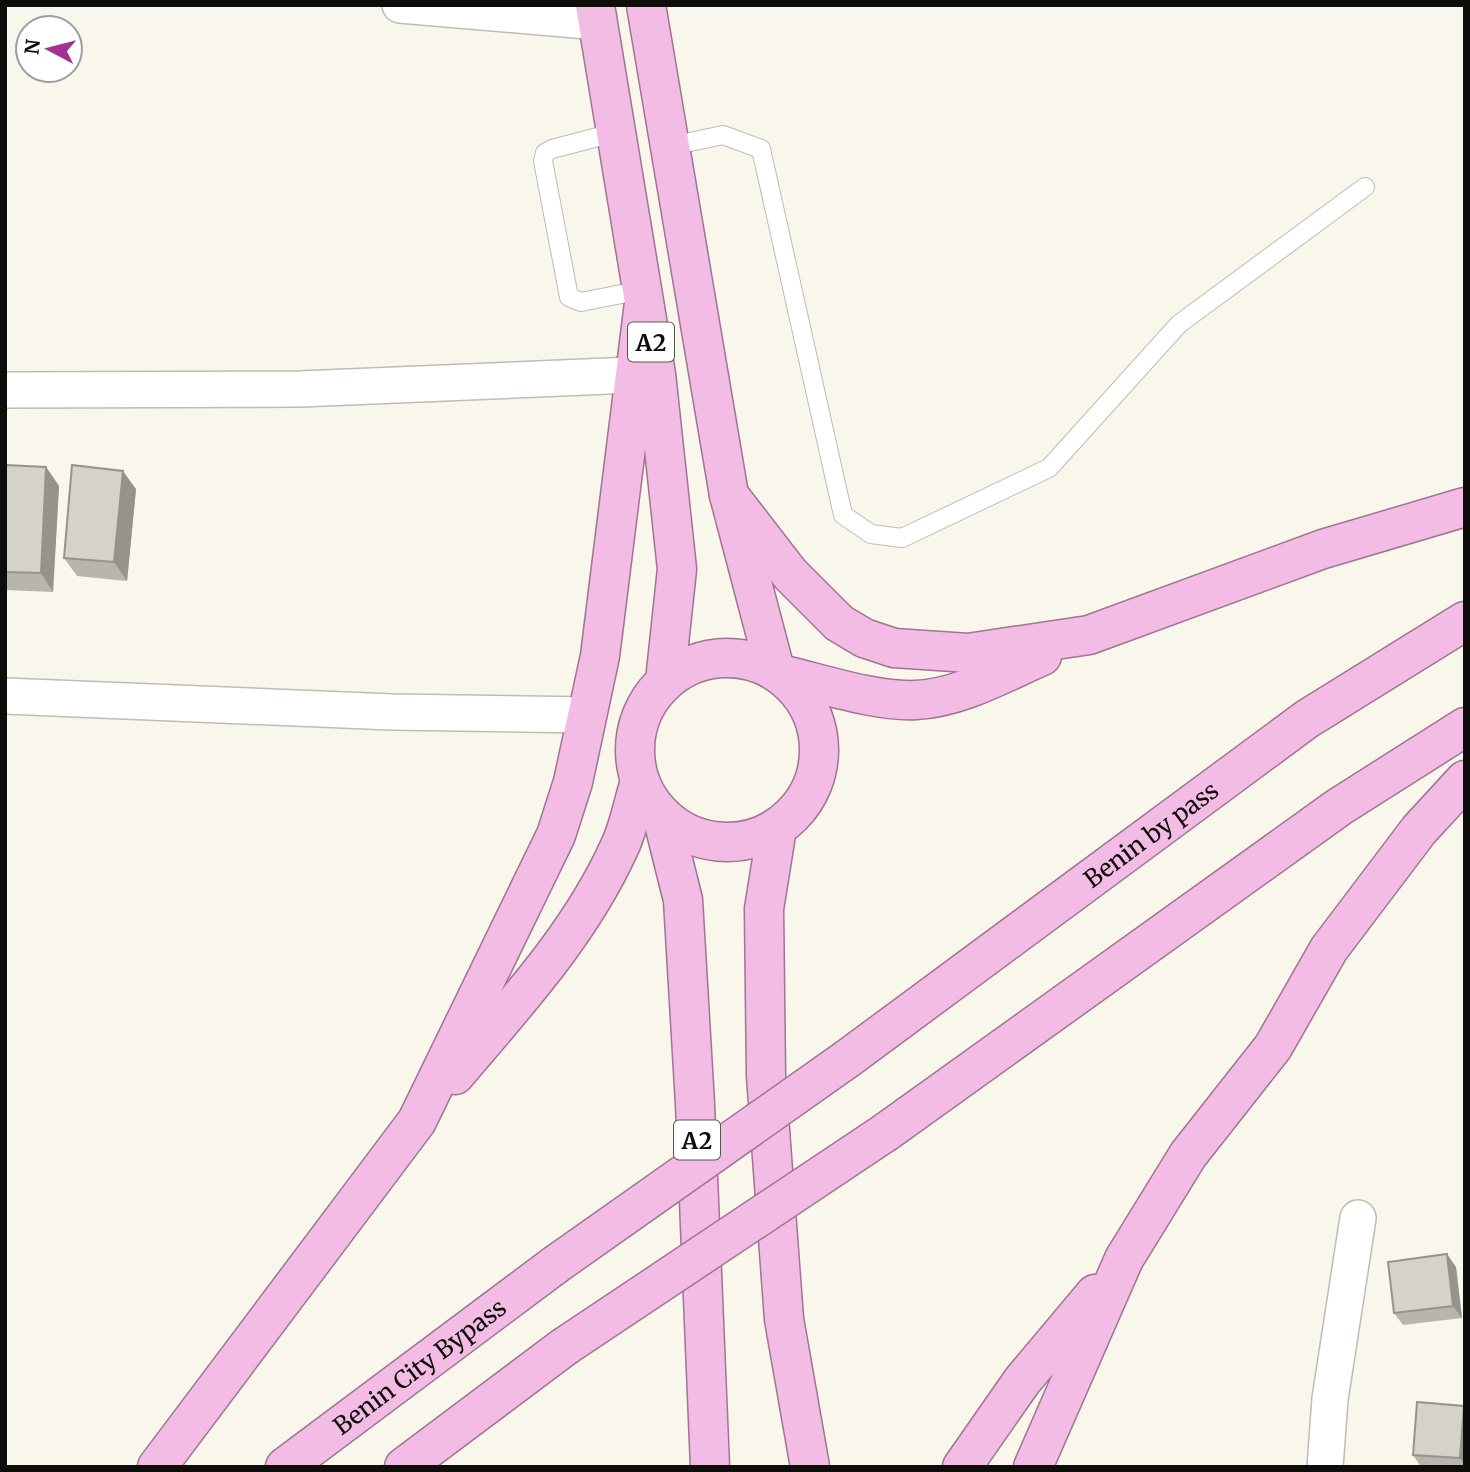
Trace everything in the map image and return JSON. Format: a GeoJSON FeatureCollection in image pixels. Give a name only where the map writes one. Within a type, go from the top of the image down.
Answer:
{"type":"FeatureCollection","features":[{"type":"Feature","properties":{"kind":"highway","name":"A2"},"geometry":{"type":"LineString","coordinates":[[647,7],[729,495],[779,673]]}},
{"type":"Feature","properties":{"kind":"highway","name":"A2"},"geometry":{"type":"LineString","coordinates":[[596,13],[643,297]]}},
{"type":"Feature","properties":{"kind":"highway"},"geometry":{"type":"LineString","coordinates":[[417,1121],[556,835],[588,715],[600,656],[646,374],[643,297]]}},
{"type":"Feature","properties":{"kind":"highway","name":"A2"},"geometry":{"type":"LineString","coordinates":[[646,374],[677,569],[665,681]]}},
{"type":"Feature","properties":{"kind":"highway"},"geometry":{"type":"LineString","coordinates":[[729,495],[789,575],[839,623],[864,638],[894,648],[968,653],[1089,635]]}},
{"type":"Feature","properties":{"kind":"highway"},"geometry":{"type":"LineString","coordinates":[[779,673],[864,694],[915,700],[971,686],[1089,635],[1323,549],[1465,507]]}},
{"type":"Feature","properties":{"kind":"highway","name":"Benin by pass"},"geometry":{"type":"LineString","coordinates":[[555,1265],[847,1059],[1307,719],[1465,621]]}},
{"type":"Feature","properties":{"kind":"highway","name":"A2"},"geometry":{"type":"LineString","coordinates":[[662,816],[682,831],[705,840],[742,841],[777,828],[796,811],[810,790],[818,766],[819,741],[814,716],[801,694],[779,673],[748,659],[718,656],[690,664],[665,681],[650,697],[640,716],[635,738],[635,760],[640,781],[662,816],[683,900],[695,1104],[710,1467]]}},
{"type":"Feature","properties":{"kind":"highway"},"geometry":{"type":"LineString","coordinates":[[404,1467],[564,1347],[886,1132],[1339,807],[1465,727]]}},
{"type":"Feature","properties":{"kind":"highway"},"geometry":{"type":"LineString","coordinates":[[1033,1467],[1124,1259],[1188,1155],[1273,1047],[1329,949],[1419,830],[1465,780]]}},
{"type":"Feature","properties":{"kind":"highway"},"geometry":{"type":"LineString","coordinates":[[157,1467],[417,1121],[554,957],[578,923],[620,847],[640,781]]}},
{"type":"Feature","properties":{"kind":"highway"},"geometry":{"type":"LineString","coordinates":[[777,828],[764,909],[766,1076],[784,1319],[810,1467]]}},
{"type":"Feature","properties":{"kind":"highway"},"geometry":{"type":"LineString","coordinates":[[962,1467],[1022,1381],[1124,1259]]}},
{"type":"Feature","properties":{"kind":"highway","name":"Benin City Bypass"},"geometry":{"type":"LineString","coordinates":[[285,1467],[555,1265]]}},
{"type":"Feature","properties":{"kind":"street"},"geometry":{"type":"LineString","coordinates":[[400,5],[596,13]]}},
{"type":"Feature","properties":{"kind":"street"},"geometry":{"type":"LineString","coordinates":[[5,390],[300,389],[646,374]]}},
{"type":"Feature","properties":{"kind":"street"},"geometry":{"type":"LineString","coordinates":[[5,696],[392,712],[588,715]]}},
{"type":"Feature","properties":{"kind":"street"},"geometry":{"type":"LineString","coordinates":[[1325,1467],[1330,1399],[1358,1218]]}},
{"type":"Feature","properties":{"kind":"lane"},"geometry":{"type":"LineString","coordinates":[[617,132],[552,149],[545,153],[543,161],[569,297],[581,302],[643,297]]}},
{"type":"Feature","properties":{"kind":"lane"},"geometry":{"type":"LineString","coordinates":[[671,146],[723,135],[761,149],[843,515],[871,534],[902,538],[1049,468],[1179,324],[1364,187]]}},
{"type":"Feature","properties":{"kind":"building"},"geometry":{"type":"Polygon","coordinates":[[[5,465],[46,467],[41,573],[5,572],[5,465]]]}},
{"type":"Feature","properties":{"kind":"building"},"geometry":{"type":"Polygon","coordinates":[[[72,465],[123,471],[114,562],[64,558],[72,465]]]}},
{"type":"Feature","properties":{"kind":"building"},"geometry":{"type":"Polygon","coordinates":[[[1447,1254],[1453,1306],[1394,1313],[1388,1262],[1447,1254]]]}},
{"type":"Feature","properties":{"kind":"building"},"geometry":{"type":"Polygon","coordinates":[[[1417,1402],[1464,1406],[1460,1458],[1413,1455],[1417,1402]]]}}]}
